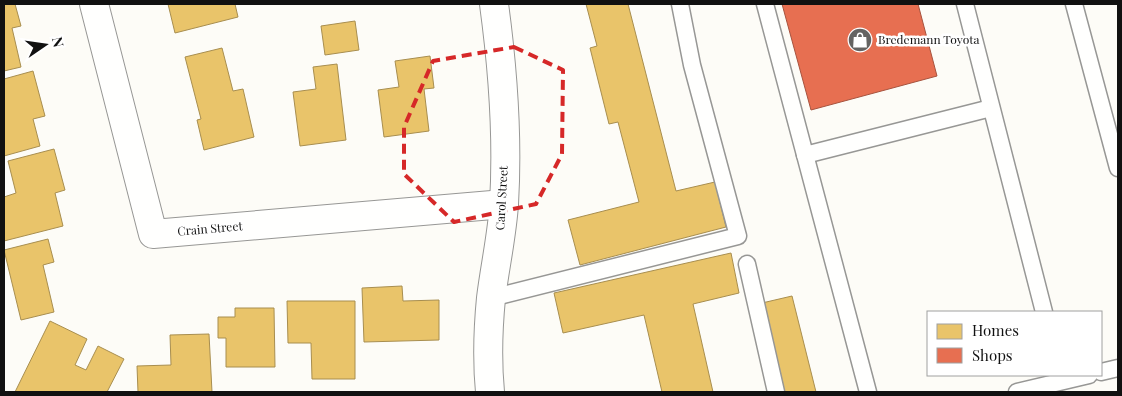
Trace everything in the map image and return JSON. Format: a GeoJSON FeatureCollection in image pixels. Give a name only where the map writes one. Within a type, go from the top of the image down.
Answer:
{"type":"FeatureCollection","features":[{"type":"Feature","properties":{"kind":"street","name":"Crain Street"},"geometry":{"type":"LineString","coordinates":[[94,4],[153,234],[504,204]]}},
{"type":"Feature","properties":{"kind":"street","name":"Carol Street"},"geometry":{"type":"LineString","coordinates":[[490,392],[488,370],[491,298],[504,204],[505,127],[503,80],[494,4]]}},
{"type":"Feature","properties":{"kind":"lane"},"geometry":{"type":"LineString","coordinates":[[491,298],[738,236],[692,65],[680,4]]}},
{"type":"Feature","properties":{"kind":"lane"},"geometry":{"type":"LineString","coordinates":[[765,4],[868,392]]}},
{"type":"Feature","properties":{"kind":"lane"},"geometry":{"type":"LineString","coordinates":[[965,4],[1044,311]]}},
{"type":"Feature","properties":{"kind":"lane"},"geometry":{"type":"LineString","coordinates":[[1074,4],[1118,168]]}},
{"type":"Feature","properties":{"kind":"lane"},"geometry":{"type":"LineString","coordinates":[[805,155],[991,108]]}},
{"type":"Feature","properties":{"kind":"lane"},"geometry":{"type":"LineString","coordinates":[[747,264],[776,392]]}},
{"type":"Feature","properties":{"kind":"lane"},"geometry":{"type":"LineString","coordinates":[[1102,372],[1118,368]]}},
{"type":"Feature","properties":{"kind":"lane"},"geometry":{"type":"LineString","coordinates":[[1017,392],[1061,378],[1080,376]]}},
{"type":"Feature","properties":{"kind":"highlighted area"},"geometry":{"type":"Polygon","coordinates":[[[514,47],[563,70],[562,154],[536,204],[454,222],[404,174],[404,127],[433,61],[514,47]]]}},
{"type":"Feature","properties":{"kind":"building: Homes"},"geometry":{"type":"Polygon","coordinates":[[[4,4],[15,4],[21,26],[12,28],[21,67],[4,71],[4,4]]]}},
{"type":"Feature","properties":{"kind":"building: Homes"},"geometry":{"type":"Polygon","coordinates":[[[168,4],[235,4],[238,17],[175,33],[168,4]]]}},
{"type":"Feature","properties":{"kind":"building: Homes"},"geometry":{"type":"Polygon","coordinates":[[[586,4],[628,4],[676,191],[715,182],[726,227],[580,265],[568,220],[639,202],[618,122],[609,124],[590,48],[597,46],[586,4]]]}},
{"type":"Feature","properties":{"kind":"building: Homes"},"geometry":{"type":"Polygon","coordinates":[[[355,21],[359,50],[325,55],[321,26],[355,21]]]}},
{"type":"Feature","properties":{"kind":"building: Homes"},"geometry":{"type":"Polygon","coordinates":[[[222,48],[233,91],[243,89],[254,137],[204,150],[197,120],[201,119],[185,57],[222,48]]]}},
{"type":"Feature","properties":{"kind":"building: Homes"},"geometry":{"type":"Polygon","coordinates":[[[430,56],[434,88],[424,89],[429,131],[384,137],[378,90],[399,87],[395,61],[430,56]]]}},
{"type":"Feature","properties":{"kind":"building: Homes"},"geometry":{"type":"Polygon","coordinates":[[[337,64],[346,140],[300,146],[293,92],[316,89],[313,67],[337,64]]]}},
{"type":"Feature","properties":{"kind":"building: Homes"},"geometry":{"type":"Polygon","coordinates":[[[33,71],[45,116],[33,119],[40,146],[4,156],[4,79],[33,71]]]}},
{"type":"Feature","properties":{"kind":"building: Homes"},"geometry":{"type":"Polygon","coordinates":[[[54,149],[65,190],[55,193],[63,226],[4,241],[4,197],[16,193],[8,161],[54,149]]]}},
{"type":"Feature","properties":{"kind":"building: Homes"},"geometry":{"type":"Polygon","coordinates":[[[48,239],[54,262],[43,265],[54,312],[21,320],[4,250],[48,239]]]}},
{"type":"Feature","properties":{"kind":"building: Homes"},"geometry":{"type":"Polygon","coordinates":[[[731,253],[739,293],[693,304],[713,392],[662,392],[644,315],[563,333],[554,293],[731,253]]]}},
{"type":"Feature","properties":{"kind":"building: Homes"},"geometry":{"type":"Polygon","coordinates":[[[402,286],[403,301],[439,300],[439,340],[364,342],[362,288],[402,286]]]}},
{"type":"Feature","properties":{"kind":"building: Homes"},"geometry":{"type":"Polygon","coordinates":[[[792,296],[816,392],[784,392],[762,303],[792,296]]]}},
{"type":"Feature","properties":{"kind":"building: Homes"},"geometry":{"type":"Polygon","coordinates":[[[287,301],[355,301],[355,379],[312,379],[311,343],[288,343],[287,301]]]}},
{"type":"Feature","properties":{"kind":"building: Homes"},"geometry":{"type":"Polygon","coordinates":[[[235,308],[274,308],[275,367],[226,367],[226,338],[218,338],[218,317],[235,317],[235,308]]]}},
{"type":"Feature","properties":{"kind":"building: Homes"},"geometry":{"type":"Polygon","coordinates":[[[50,321],[87,339],[75,365],[86,370],[98,346],[124,359],[107,392],[15,392],[50,321]]]}},
{"type":"Feature","properties":{"kind":"building: Homes"},"geometry":{"type":"Polygon","coordinates":[[[209,334],[212,392],[138,392],[137,366],[171,365],[170,335],[209,334]]]}},
{"type":"Feature","properties":{"kind":"building: Shops","name":"Bredemann Toyota"},"geometry":{"type":"Polygon","coordinates":[[[782,4],[918,4],[937,76],[811,110],[782,4]]]}},
{"type":"Feature","properties":{"kind":"place","name":"Bredemann Toyota"},"geometry":{"type":"Point","coordinates":[860,40]}}]}
